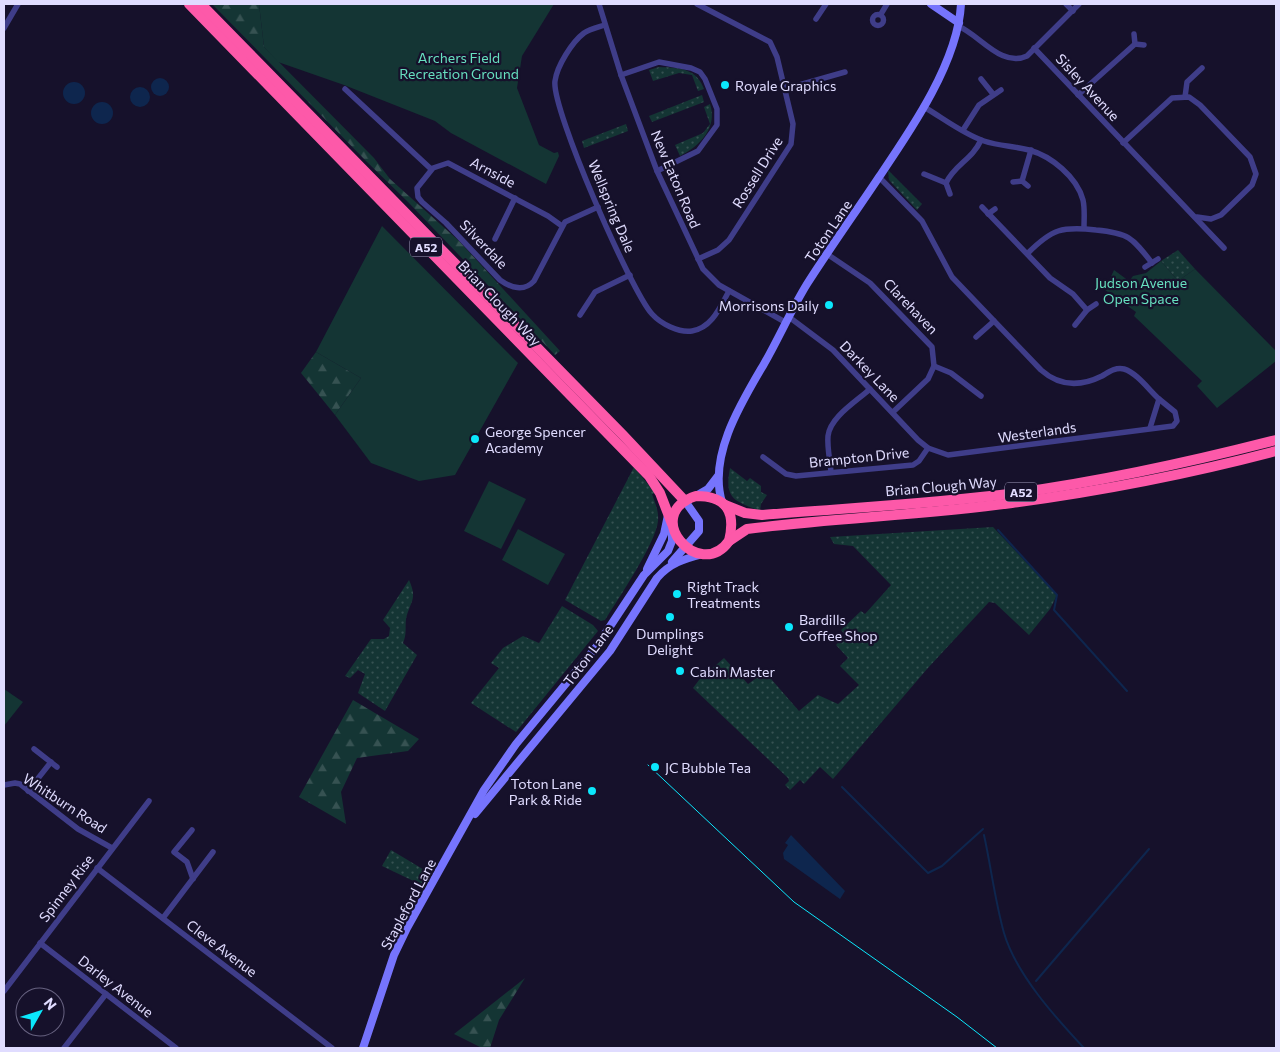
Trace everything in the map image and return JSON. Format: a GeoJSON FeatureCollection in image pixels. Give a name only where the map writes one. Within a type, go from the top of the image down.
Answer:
{"type":"FeatureCollection","features":[{"type":"Feature","properties":{"kind":"highway","name":"Brian Clough Way"},"geometry":{"type":"LineString","coordinates":[[189,4],[648,476],[656,485],[672,526],[686,547]]}},
{"type":"Feature","properties":{"kind":"highway","name":"Brian Clough Way"},"geometry":{"type":"LineString","coordinates":[[201,4],[685,501]]}},
{"type":"Feature","properties":{"kind":"highway","name":"Brian Clough Way"},"geometry":{"type":"LineString","coordinates":[[696,496],[712,498],[745,513],[762,515],[1014,493],[1114,477],[1206,458],[1276,440]]}},
{"type":"Feature","properties":{"kind":"highway","name":"Brian Clough Way"},"geometry":{"type":"LineString","coordinates":[[703,554],[720,549],[747,529],[1010,504],[1107,490],[1222,466],[1276,451]]}},
{"type":"Feature","properties":{"kind":"highway"},"geometry":{"type":"LineString","coordinates":[[672,526],[676,511],[685,501],[696,496]]}},
{"type":"Feature","properties":{"kind":"highway"},"geometry":{"type":"LineString","coordinates":[[724,504],[732,519],[729,541]]}},
{"type":"Feature","properties":{"kind":"highway"},"geometry":{"type":"LineString","coordinates":[[686,547],[703,554]]}},
{"type":"Feature","properties":{"kind":"main road"},"geometry":{"type":"LineString","coordinates":[[931,4],[958,24]]}},
{"type":"Feature","properties":{"kind":"main road","name":"Toton Lane"},"geometry":{"type":"LineString","coordinates":[[724,504],[718,475],[724,448],[737,413],[787,320],[827,254],[924,107],[938,79],[958,24],[961,4]]}},
{"type":"Feature","properties":{"kind":"main road"},"geometry":{"type":"LineString","coordinates":[[696,496],[708,489],[718,475]]}},
{"type":"Feature","properties":{"kind":"main road"},"geometry":{"type":"LineString","coordinates":[[666,568],[696,536],[700,526],[697,517],[685,501]]}},
{"type":"Feature","properties":{"kind":"main road"},"geometry":{"type":"LineString","coordinates":[[644,575],[664,534],[667,510]]}},
{"type":"Feature","properties":{"kind":"main road","name":"Toton Lane"},"geometry":{"type":"LineString","coordinates":[[494,776],[516,744],[597,646],[644,575],[668,551],[672,541],[672,526]]}},
{"type":"Feature","properties":{"kind":"main road","name":"Toton Lane"},"geometry":{"type":"LineString","coordinates":[[500,785],[610,651],[657,578],[666,568],[679,561],[703,554]]}},
{"type":"Feature","properties":{"kind":"main road","name":"Stapleford Lane"},"geometry":{"type":"LineString","coordinates":[[363,1048],[400,943],[494,776]]}},
{"type":"Feature","properties":{"kind":"main road","name":"Stapleford Lane"},"geometry":{"type":"LineString","coordinates":[[462,831],[500,785]]}},
{"type":"Feature","properties":{"kind":"street"},"geometry":{"type":"LineString","coordinates":[[4,28],[18,4]]}},
{"type":"Feature","properties":{"kind":"street","name":"New Eaton Road"},"geometry":{"type":"LineString","coordinates":[[600,4],[621,75],[657,171],[698,259],[710,277],[729,291],[787,320]]}},
{"type":"Feature","properties":{"kind":"street","name":"Rossell Drive"},"geometry":{"type":"LineString","coordinates":[[697,4],[766,38],[775,50],[793,124],[791,144],[729,240],[718,250],[698,259]]}},
{"type":"Feature","properties":{"kind":"street"},"geometry":{"type":"LineString","coordinates":[[816,19],[826,4]]}},
{"type":"Feature","properties":{"kind":"street"},"geometry":{"type":"LineString","coordinates":[[881,14],[887,4]]}},
{"type":"Feature","properties":{"kind":"street"},"geometry":{"type":"LineString","coordinates":[[1066,4],[1073,11]]}},
{"type":"Feature","properties":{"kind":"street"},"geometry":{"type":"LineString","coordinates":[[958,24],[1008,59],[1021,59],[1079,4]]}},
{"type":"Feature","properties":{"kind":"street","name":"Wellspring Dale"},"geometry":{"type":"LineString","coordinates":[[605,25],[587,31],[575,43],[557,74],[555,86],[557,100],[598,207],[650,313],[660,321],[680,331],[693,331],[710,323],[729,291]]}},
{"type":"Feature","properties":{"kind":"street"},"geometry":{"type":"LineString","coordinates":[[1134,34],[1136,44]]}},
{"type":"Feature","properties":{"kind":"street"},"geometry":{"type":"LineString","coordinates":[[1078,95],[1136,44],[1144,45]]}},
{"type":"Feature","properties":{"kind":"street","name":"Sisley Avenue"},"geometry":{"type":"LineString","coordinates":[[1034,48],[1224,248]]}},
{"type":"Feature","properties":{"kind":"street"},"geometry":{"type":"LineString","coordinates":[[621,75],[659,62],[688,66],[703,75],[717,109],[717,125],[695,154],[657,171]]}},
{"type":"Feature","properties":{"kind":"street"},"geometry":{"type":"LineString","coordinates":[[1185,97],[1187,82],[1202,68]]}},
{"type":"Feature","properties":{"kind":"street"},"geometry":{"type":"LineString","coordinates":[[785,89],[845,72]]}},
{"type":"Feature","properties":{"kind":"street"},"geometry":{"type":"LineString","coordinates":[[981,79],[993,94]]}},
{"type":"Feature","properties":{"kind":"street"},"geometry":{"type":"LineString","coordinates":[[345,89],[431,170]]}},
{"type":"Feature","properties":{"kind":"street"},"geometry":{"type":"LineString","coordinates":[[963,130],[979,105],[1001,90]]}},
{"type":"Feature","properties":{"kind":"street"},"geometry":{"type":"LineString","coordinates":[[1123,143],[1168,101],[1176,97],[1190,97],[1200,105],[1250,157],[1256,174],[1252,185],[1216,217],[1206,219],[1193,215]]}},
{"type":"Feature","properties":{"kind":"street"},"geometry":{"type":"LineString","coordinates":[[361,103],[366,98]]}},
{"type":"Feature","properties":{"kind":"street"},"geometry":{"type":"LineString","coordinates":[[924,107],[981,140],[1000,146],[1031,150],[1046,156],[1073,181],[1083,199],[1084,227]]}},
{"type":"Feature","properties":{"kind":"street"},"geometry":{"type":"LineString","coordinates":[[950,194],[946,183],[952,171],[973,155],[981,140]]}},
{"type":"Feature","properties":{"kind":"street"},"geometry":{"type":"LineString","coordinates":[[1022,181],[1031,150]]}},
{"type":"Feature","properties":{"kind":"street","name":"Arnside"},"geometry":{"type":"LineString","coordinates":[[431,170],[443,164],[451,164],[548,216],[562,226]]}},
{"type":"Feature","properties":{"kind":"street","name":"Silverdale"},"geometry":{"type":"LineString","coordinates":[[431,170],[417,188],[418,197],[446,223],[500,280],[511,287],[523,288],[534,281],[562,226]]}},
{"type":"Feature","properties":{"kind":"street"},"geometry":{"type":"LineString","coordinates":[[924,174],[946,183]]}},
{"type":"Feature","properties":{"kind":"street","name":"Westerlands"},"geometry":{"type":"LineString","coordinates":[[879,177],[922,222],[952,278],[1052,379],[1063,383],[1080,384],[1093,380],[1116,368],[1122,369],[1134,376],[1175,412],[1177,421],[1168,428],[1150,428],[962,454],[948,455],[928,448]]}},
{"type":"Feature","properties":{"kind":"street"},"geometry":{"type":"LineString","coordinates":[[1013,182],[1022,181],[1028,186]]}},
{"type":"Feature","properties":{"kind":"street"},"geometry":{"type":"LineString","coordinates":[[490,230],[496,236],[515,198]]}},
{"type":"Feature","properties":{"kind":"street"},"geometry":{"type":"LineString","coordinates":[[562,226],[568,219],[598,207]]}},
{"type":"Feature","properties":{"kind":"street"},"geometry":{"type":"LineString","coordinates":[[982,207],[1050,278],[1073,294],[1087,310]]}},
{"type":"Feature","properties":{"kind":"street"},"geometry":{"type":"LineString","coordinates":[[988,214],[995,209]]}},
{"type":"Feature","properties":{"kind":"street"},"geometry":{"type":"LineString","coordinates":[[1028,253],[1049,234],[1068,227],[1084,227],[1124,234],[1139,246],[1152,263]]}},
{"type":"Feature","properties":{"kind":"street","name":"Clarehaven"},"geometry":{"type":"LineString","coordinates":[[827,254],[870,283],[927,340],[934,354],[934,366]]}},
{"type":"Feature","properties":{"kind":"street"},"geometry":{"type":"LineString","coordinates":[[1145,267],[1158,258]]}},
{"type":"Feature","properties":{"kind":"street"},"geometry":{"type":"LineString","coordinates":[[580,315],[595,292],[630,274]]}},
{"type":"Feature","properties":{"kind":"street"},"geometry":{"type":"LineString","coordinates":[[1076,325],[1087,310],[1096,304]]}},
{"type":"Feature","properties":{"kind":"street","name":"Darkey Lane"},"geometry":{"type":"LineString","coordinates":[[787,320],[824,342],[928,448]]}},
{"type":"Feature","properties":{"kind":"street"},"geometry":{"type":"LineString","coordinates":[[976,338],[994,321]]}},
{"type":"Feature","properties":{"kind":"street"},"geometry":{"type":"LineString","coordinates":[[893,412],[924,383],[934,366],[951,372],[982,396]]}},
{"type":"Feature","properties":{"kind":"street"},"geometry":{"type":"LineString","coordinates":[[831,472],[828,438],[830,429],[836,419],[870,389]]}},
{"type":"Feature","properties":{"kind":"street"},"geometry":{"type":"LineString","coordinates":[[1150,428],[1160,400]]}},
{"type":"Feature","properties":{"kind":"street","name":"Brampton Drive"},"geometry":{"type":"LineString","coordinates":[[786,474],[796,476],[913,465],[920,461],[928,448]]}},
{"type":"Feature","properties":{"kind":"street"},"geometry":{"type":"LineString","coordinates":[[763,458],[786,474],[782,481]]}},
{"type":"Feature","properties":{"kind":"street"},"geometry":{"type":"LineString","coordinates":[[34,749],[57,768]]}},
{"type":"Feature","properties":{"kind":"street"},"geometry":{"type":"LineString","coordinates":[[28,791],[51,762]]}},
{"type":"Feature","properties":{"kind":"street","name":"Whitburn Road"},"geometry":{"type":"LineString","coordinates":[[4,785],[15,783],[78,829],[112,848]]}},
{"type":"Feature","properties":{"kind":"street","name":"Spinney Rise"},"geometry":{"type":"LineString","coordinates":[[4,991],[149,800]]}},
{"type":"Feature","properties":{"kind":"street"},"geometry":{"type":"LineString","coordinates":[[192,830],[174,852],[187,862],[193,878]]}},
{"type":"Feature","properties":{"kind":"street"},"geometry":{"type":"LineString","coordinates":[[163,918],[213,852]]}},
{"type":"Feature","properties":{"kind":"street"},"geometry":{"type":"LineString","coordinates":[[209,859],[215,864]]}},
{"type":"Feature","properties":{"kind":"street","name":"Cleve Avenue"},"geometry":{"type":"LineString","coordinates":[[98,868],[332,1048]]}},
{"type":"Feature","properties":{"kind":"street","name":"Darley Avenue"},"geometry":{"type":"LineString","coordinates":[[40,943],[176,1048]]}},
{"type":"Feature","properties":{"kind":"street"},"geometry":{"type":"LineString","coordinates":[[64,1048],[106,994]]}},
{"type":"Feature","properties":{"kind":"green space"},"geometry":{"type":"Polygon","coordinates":[[[212,4],[259,4],[264,47],[374,158],[390,179],[459,241],[560,351],[555,355],[408,202],[212,4]]]}},
{"type":"Feature","properties":{"kind":"green space","name":"Archers Field Recreation Ground"},"geometry":{"type":"Polygon","coordinates":[[[259,4],[554,4],[522,56],[517,88],[539,145],[554,153],[558,152],[559,156],[546,184],[451,133],[435,121],[344,85],[278,62],[264,47],[259,4]]]}},
{"type":"Feature","properties":{"kind":"green space"},"geometry":{"type":"Polygon","coordinates":[[[659,67],[686,70],[697,77],[704,89],[698,91],[692,75],[679,73],[653,81],[649,70],[659,67]]]}},
{"type":"Feature","properties":{"kind":"green space"},"geometry":{"type":"Polygon","coordinates":[[[702,95],[704,102],[652,122],[649,116],[702,95]]]}},
{"type":"Feature","properties":{"kind":"green space"},"geometry":{"type":"Polygon","coordinates":[[[710,104],[712,120],[706,135],[694,147],[680,156],[675,145],[703,133],[710,124],[704,107],[710,104]]]}},
{"type":"Feature","properties":{"kind":"green space"},"geometry":{"type":"Polygon","coordinates":[[[626,124],[628,131],[584,148],[582,141],[626,124]]]}},
{"type":"Feature","properties":{"kind":"green space"},"geometry":{"type":"Polygon","coordinates":[[[888,170],[922,204],[917,210],[889,180],[888,170]]]}},
{"type":"Feature","properties":{"kind":"green space"},"geometry":{"type":"Polygon","coordinates":[[[382,226],[518,363],[455,475],[419,481],[371,463],[335,415],[361,378],[316,352],[382,226]]]}},
{"type":"Feature","properties":{"kind":"green space"},"geometry":{"type":"Polygon","coordinates":[[[1178,250],[1195,269],[1178,281],[1161,261],[1178,250]]]}},
{"type":"Feature","properties":{"kind":"green space","name":"Judson Avenue Open Space"},"geometry":{"type":"Polygon","coordinates":[[[1161,261],[1178,281],[1195,269],[1276,351],[1276,361],[1217,408],[1197,386],[1202,381],[1134,316],[1136,312],[1105,290],[1114,270],[1129,281],[1133,276],[1146,273],[1161,261]]]}},
{"type":"Feature","properties":{"kind":"green space"},"geometry":{"type":"Polygon","coordinates":[[[316,352],[361,378],[335,415],[301,373],[316,352]]]}},
{"type":"Feature","properties":{"kind":"green space"},"geometry":{"type":"Polygon","coordinates":[[[634,467],[655,493],[652,494],[658,517],[656,531],[636,571],[605,620],[601,621],[565,600],[634,467]]]}},
{"type":"Feature","properties":{"kind":"green space"},"geometry":{"type":"Polygon","coordinates":[[[730,468],[747,481],[750,478],[761,486],[761,492],[767,495],[761,504],[760,511],[738,501],[730,493],[728,478],[730,468]]]}},
{"type":"Feature","properties":{"kind":"green space"},"geometry":{"type":"Polygon","coordinates":[[[489,481],[526,499],[501,549],[464,531],[489,481]]]}},
{"type":"Feature","properties":{"kind":"green space"},"geometry":{"type":"Polygon","coordinates":[[[993,527],[1057,595],[1050,609],[1029,635],[995,603],[989,602],[927,669],[833,779],[820,767],[804,784],[800,780],[790,790],[785,785],[789,781],[788,778],[693,688],[699,680],[724,658],[748,684],[765,672],[799,711],[818,695],[838,704],[859,685],[840,666],[848,658],[836,645],[845,635],[841,630],[861,611],[865,614],[891,585],[853,546],[834,544],[830,537],[993,527]]]}},
{"type":"Feature","properties":{"kind":"green space"},"geometry":{"type":"Polygon","coordinates":[[[518,529],[565,554],[548,585],[502,560],[518,529]]]}},
{"type":"Feature","properties":{"kind":"green space"},"geometry":{"type":"Polygon","coordinates":[[[409,580],[413,596],[406,619],[403,643],[417,655],[385,711],[358,693],[365,674],[358,670],[350,678],[345,676],[371,639],[384,639],[389,636],[390,628],[383,620],[409,580]]]}},
{"type":"Feature","properties":{"kind":"green space"},"geometry":{"type":"Polygon","coordinates":[[[562,606],[593,625],[598,631],[516,732],[471,703],[499,668],[491,663],[503,648],[523,636],[539,643],[562,606]]]}},
{"type":"Feature","properties":{"kind":"green space"},"geometry":{"type":"Polygon","coordinates":[[[4,689],[23,702],[4,726],[4,689]]]}},
{"type":"Feature","properties":{"kind":"green space"},"geometry":{"type":"Polygon","coordinates":[[[353,700],[419,739],[408,751],[357,758],[341,792],[346,824],[299,797],[353,700]]]}},
{"type":"Feature","properties":{"kind":"green space"},"geometry":{"type":"Polygon","coordinates":[[[391,850],[431,874],[424,886],[382,866],[391,850]]]}},
{"type":"Feature","properties":{"kind":"green space"},"geometry":{"type":"Polygon","coordinates":[[[525,978],[499,1020],[490,1048],[482,1048],[454,1034],[525,978]]]}},
{"type":"Feature","properties":{"kind":"water"},"geometry":{"type":"Polygon","coordinates":[[[160,78],[168,83],[169,87],[164,95],[160,96],[152,91],[151,87],[156,79],[160,78]]]}},
{"type":"Feature","properties":{"kind":"water"},"geometry":{"type":"Polygon","coordinates":[[[70,82],[78,82],[85,89],[85,97],[78,104],[70,104],[63,97],[63,89],[70,82]]]}},
{"type":"Feature","properties":{"kind":"water"},"geometry":{"type":"Polygon","coordinates":[[[136,87],[144,87],[150,93],[150,101],[144,107],[136,107],[130,101],[130,93],[136,87]]]}},
{"type":"Feature","properties":{"kind":"water"},"geometry":{"type":"Polygon","coordinates":[[[102,102],[110,105],[113,113],[110,121],[102,124],[94,121],[91,113],[94,105],[102,102]]]}},
{"type":"Feature","properties":{"kind":"water"},"geometry":{"type":"Polygon","coordinates":[[[791,835],[845,891],[840,899],[784,859],[783,853],[788,845],[785,843],[791,835]]]}},
{"type":"Feature","properties":{"kind":"waterway"},"geometry":{"type":"LineString","coordinates":[[998,530],[1057,595],[1054,610],[1127,691]]}},
{"type":"Feature","properties":{"kind":"waterway"},"geometry":{"type":"LineString","coordinates":[[842,787],[928,873],[942,866],[983,829]]}},
{"type":"Feature","properties":{"kind":"waterway"},"geometry":{"type":"LineString","coordinates":[[984,835],[1004,933],[1017,964],[1061,1023],[1084,1048]]}},
{"type":"Feature","properties":{"kind":"waterway"},"geometry":{"type":"LineString","coordinates":[[1036,981],[1149,849]]}},
{"type":"Feature","properties":{"kind":"tram line"},"geometry":{"type":"LineString","coordinates":[[648,765],[794,902],[957,1017],[997,1048]]}},
{"type":"Feature","properties":{"kind":"place","name":"Royale Graphics"},"geometry":{"type":"Point","coordinates":[725,85]}},
{"type":"Feature","properties":{"kind":"place","name":"Morrisons Daily"},"geometry":{"type":"Point","coordinates":[829,305]}},
{"type":"Feature","properties":{"kind":"place","name":"George Spencer Academy"},"geometry":{"type":"Point","coordinates":[475,439]}},
{"type":"Feature","properties":{"kind":"place","name":"Right Track Treatments"},"geometry":{"type":"Point","coordinates":[677,594]}},
{"type":"Feature","properties":{"kind":"place","name":"Dumplings Delight"},"geometry":{"type":"Point","coordinates":[670,617]}},
{"type":"Feature","properties":{"kind":"place","name":"Bardills Coffee Shop"},"geometry":{"type":"Point","coordinates":[789,627]}},
{"type":"Feature","properties":{"kind":"place","name":"Cabin Master"},"geometry":{"type":"Point","coordinates":[680,671]}},
{"type":"Feature","properties":{"kind":"place","name":"JC Bubble Tea"},"geometry":{"type":"Point","coordinates":[655,767]}},
{"type":"Feature","properties":{"kind":"place","name":"Toton Lane Park & Ride"},"geometry":{"type":"Point","coordinates":[592,791]}}]}
